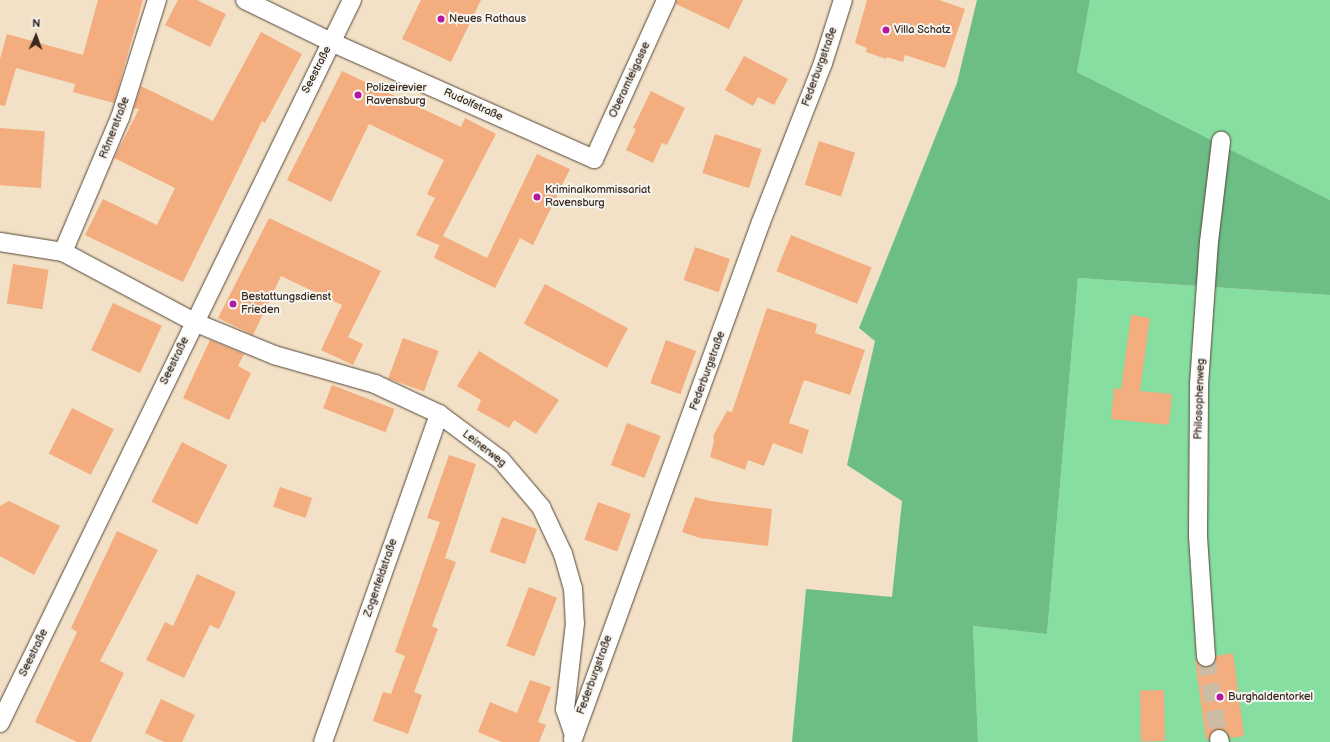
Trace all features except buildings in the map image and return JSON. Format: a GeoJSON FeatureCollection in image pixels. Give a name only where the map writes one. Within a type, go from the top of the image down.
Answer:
{"type":"FeatureCollection","features":[{"type":"Feature","properties":{"kind":"street","name":"Römerstraße"},"geometry":{"type":"LineString","coordinates":[[63,252],[120,118],[157,0]]}},
{"type":"Feature","properties":{"kind":"street","name":"Rudolfstraße"},"geometry":{"type":"LineString","coordinates":[[245,0],[332,42],[594,159]]}},
{"type":"Feature","properties":{"kind":"street","name":"Seestraße"},"geometry":{"type":"LineString","coordinates":[[0,723],[352,0]]}},
{"type":"Feature","properties":{"kind":"street","name":"Oberamteigasse"},"geometry":{"type":"LineString","coordinates":[[594,159],[666,0]]}},
{"type":"Feature","properties":{"kind":"street","name":"Federburgstraße"},"geometry":{"type":"LineString","coordinates":[[573,738],[761,222],[823,63],[843,0]]}},
{"type":"Feature","properties":{"kind":"street","name":"Philosophenweg"},"geometry":{"type":"LineString","coordinates":[[1206,657],[1198,535],[1199,384],[1209,242],[1221,141]]}},
{"type":"Feature","properties":{"kind":"street"},"geometry":{"type":"LineString","coordinates":[[0,242],[63,252],[194,322]]}},
{"type":"Feature","properties":{"kind":"street","name":"Leinerweg"},"geometry":{"type":"LineString","coordinates":[[194,322],[274,355],[375,384],[439,414],[501,460],[541,507],[556,535],[573,588],[575,623],[565,709],[573,738]]}},
{"type":"Feature","properties":{"kind":"street","name":"Zogenfeldstraße"},"geometry":{"type":"LineString","coordinates":[[323,742],[439,414]]}},
{"type":"Feature","properties":{"kind":"green space"},"geometry":{"type":"Polygon","coordinates":[[[977,0],[1090,0],[1077,72],[1330,200],[1330,295],[1078,278],[1047,634],[973,626],[978,742],[792,742],[806,589],[892,597],[902,501],[847,465],[875,341],[859,328],[957,83],[977,0]]]}},
{"type":"Feature","properties":{"kind":"green space"},"geometry":{"type":"Polygon","coordinates":[[[1090,0],[1330,0],[1330,200],[1077,72],[1090,0]]]}},
{"type":"Feature","properties":{"kind":"green space"},"geometry":{"type":"Polygon","coordinates":[[[1078,278],[1330,295],[1330,742],[978,742],[973,626],[1047,634],[1078,278]]]}},
{"type":"Feature","properties":{"kind":"tunnel"},"geometry":{"type":"LineString","coordinates":[[1206,657],[1219,739]]}},
{"type":"Feature","properties":{"kind":"place","name":"Neues Rathaus"},"geometry":{"type":"Point","coordinates":[441,19]}},
{"type":"Feature","properties":{"kind":"place","name":"Villa Schatz"},"geometry":{"type":"Point","coordinates":[886,30]}},
{"type":"Feature","properties":{"kind":"place","name":"Polizeirevier Ravensburg"},"geometry":{"type":"Point","coordinates":[358,95]}},
{"type":"Feature","properties":{"kind":"place","name":"Kriminalkommissariat Ravensburg"},"geometry":{"type":"Point","coordinates":[537,197]}},
{"type":"Feature","properties":{"kind":"place","name":"Bestattungsdienst Frieden"},"geometry":{"type":"Point","coordinates":[233,304]}},
{"type":"Feature","properties":{"kind":"place","name":"Burghaldentorkel"},"geometry":{"type":"Point","coordinates":[1220,697]}}]}
